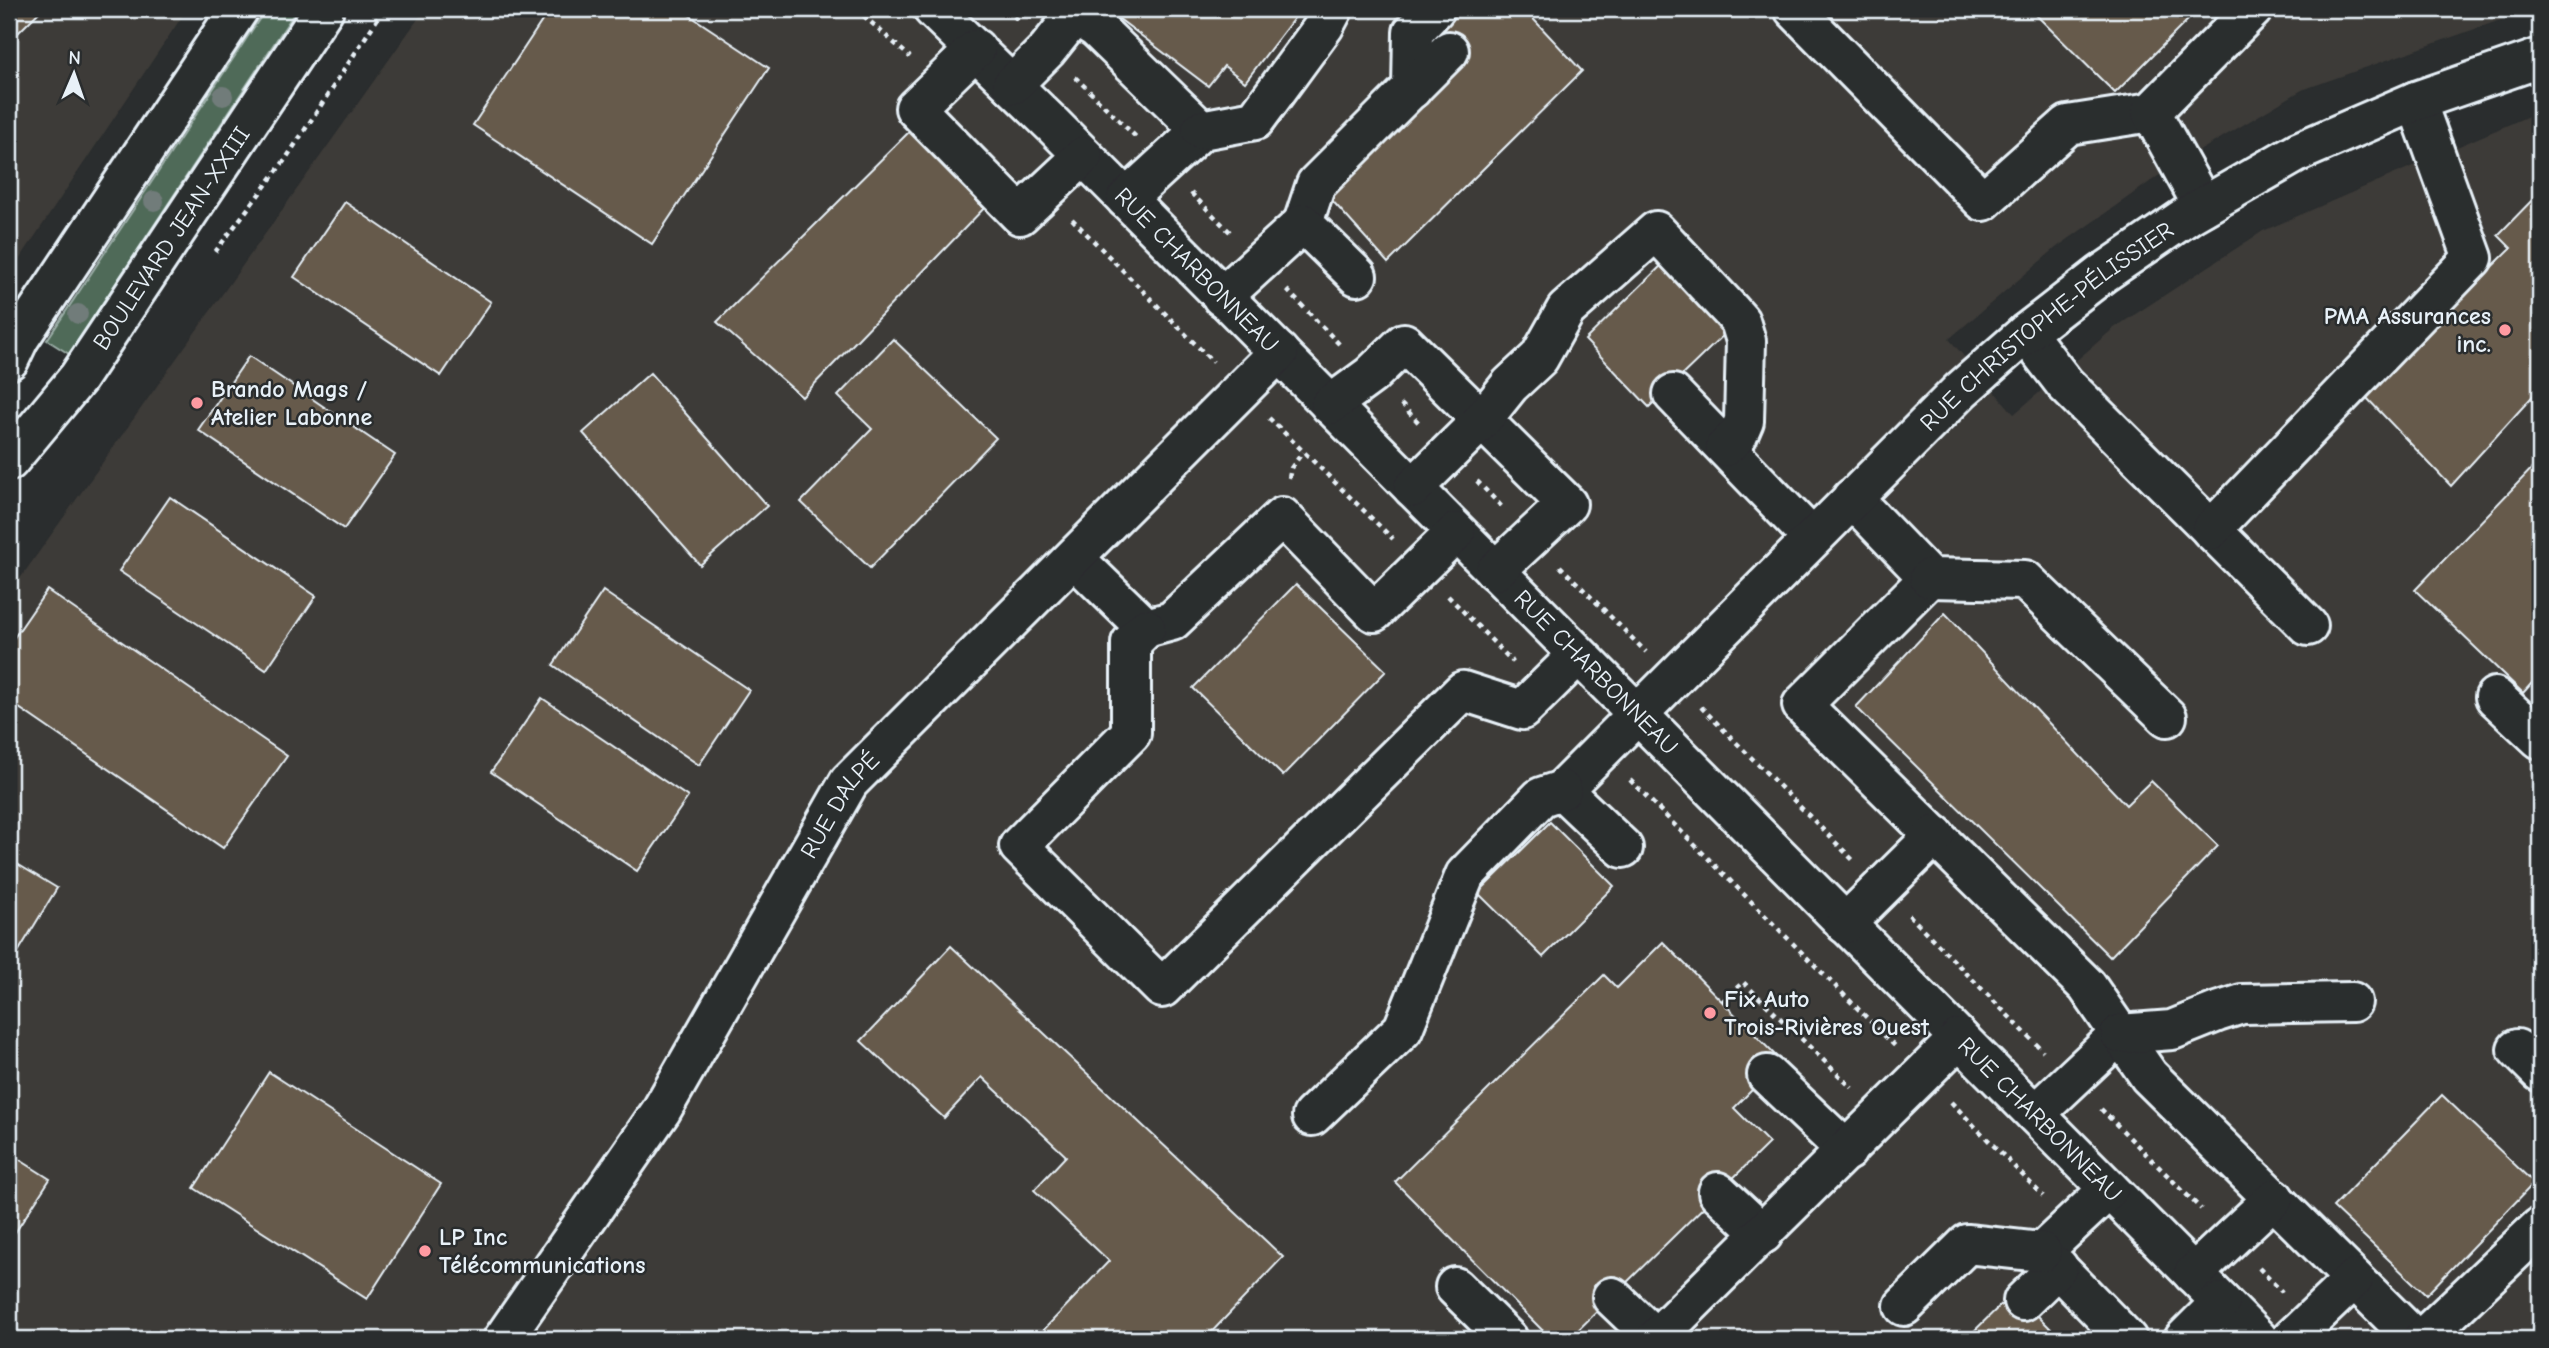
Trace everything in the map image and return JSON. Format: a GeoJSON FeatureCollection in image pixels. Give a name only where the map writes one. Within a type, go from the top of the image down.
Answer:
{"type":"FeatureCollection","features":[{"type":"Feature","properties":{"kind":"street"},"geometry":{"type":"LineString","coordinates":[[9,360],[19,339],[239,9]]}},
{"type":"Feature","properties":{"kind":"street","name":"BOULEVARD JEAN-XXIII"},"geometry":{"type":"LineString","coordinates":[[9,461],[78,378],[324,9]]}},
{"type":"Feature","properties":{"kind":"street","name":"RUE CHARBONNEAU"},"geometry":{"type":"LineString","coordinates":[[933,9],[1279,352],[2258,1339]]}},
{"type":"Feature","properties":{"kind":"street"},"geometry":{"type":"LineString","coordinates":[[1126,200],[1200,130],[1255,120],[1324,26],[1333,9]]}},
{"type":"Feature","properties":{"kind":"street"},"geometry":{"type":"LineString","coordinates":[[1412,89],[1413,32],[1435,9]]}},
{"type":"Feature","properties":{"kind":"street"},"geometry":{"type":"LineString","coordinates":[[1794,9],[1983,201],[2068,125],[2151,112],[2253,9]]}},
{"type":"Feature","properties":{"kind":"street"},"geometry":{"type":"LineString","coordinates":[[1012,85],[1048,50],[1076,12],[1096,28],[1200,130]]}},
{"type":"Feature","properties":{"kind":"street"},"geometry":{"type":"LineString","coordinates":[[976,49],[915,108],[1020,215],[1083,156]]}},
{"type":"Feature","properties":{"kind":"street"},"geometry":{"type":"LineString","coordinates":[[1223,297],[1303,222],[1315,184],[1449,51]]}},
{"type":"Feature","properties":{"kind":"street","name":"RUE CHRISTOPHE-PÉLISSIER"},"geometry":{"type":"LineString","coordinates":[[1312,1116],[1404,1029],[1465,875],[1541,797],[1562,790],[1961,390],[2026,333],[2112,268],[2203,206],[2298,152],[2416,101],[2540,58]]}},
{"type":"Feature","properties":{"kind":"street"},"geometry":{"type":"LineString","coordinates":[[2211,530],[2473,258],[2416,101]]}},
{"type":"Feature","properties":{"kind":"street"},"geometry":{"type":"LineString","coordinates":[[2151,112],[2203,206]]}},
{"type":"Feature","properties":{"kind":"street"},"geometry":{"type":"LineString","coordinates":[[1303,222],[1357,276]]}},
{"type":"Feature","properties":{"kind":"street"},"geometry":{"type":"LineString","coordinates":[[1413,488],[1482,420],[1510,385],[1539,358],[1566,310],[1656,231],[1732,312],[1743,330],[1746,341],[1744,421],[1738,435],[1725,447]]}},
{"type":"Feature","properties":{"kind":"street"},"geometry":{"type":"LineString","coordinates":[[2026,333],[2066,384],[2308,626]]}},
{"type":"Feature","properties":{"kind":"street"},"geometry":{"type":"LineString","coordinates":[[1330,405],[1371,375],[1404,343],[1567,504],[1495,571]]}},
{"type":"Feature","properties":{"kind":"street","name":"RUE DALPÉ"},"geometry":{"type":"LineString","coordinates":[[503,1339],[661,1111],[849,782],[1279,352]]}},
{"type":"Feature","properties":{"kind":"street"},"geometry":{"type":"LineString","coordinates":[[1673,394],[1812,538]]}},
{"type":"Feature","properties":{"kind":"street"},"geometry":{"type":"LineString","coordinates":[[1852,498],[1929,578],[2025,580],[2167,717]]}},
{"type":"Feature","properties":{"kind":"street"},"geometry":{"type":"LineString","coordinates":[[1456,531],[1374,612],[1282,517],[1172,621],[1146,628],[1130,643],[1131,733],[1019,846],[1162,988],[1463,691],[1522,710],[1578,655]]}},
{"type":"Feature","properties":{"kind":"street"},"geometry":{"type":"LineString","coordinates":[[1074,558],[1146,628]]}},
{"type":"Feature","properties":{"kind":"street"},"geometry":{"type":"LineString","coordinates":[[1929,578],[1802,705],[2087,986],[2149,1076],[2415,1339]]}},
{"type":"Feature","properties":{"kind":"street"},"geometry":{"type":"LineString","coordinates":[[2495,697],[2540,739]]}},
{"type":"Feature","properties":{"kind":"street"},"geometry":{"type":"LineString","coordinates":[[1562,790],[1623,848]]}},
{"type":"Feature","properties":{"kind":"street"},"geometry":{"type":"LineString","coordinates":[[1846,924],[1935,835]]}},
{"type":"Feature","properties":{"kind":"street"},"geometry":{"type":"LineString","coordinates":[[2035,1114],[2120,1034],[2172,1030],[2242,1004],[2352,1002]]}},
{"type":"Feature","properties":{"kind":"street"},"geometry":{"type":"LineString","coordinates":[[1612,1297],[1656,1339],[1959,1038]]}},
{"type":"Feature","properties":{"kind":"street"},"geometry":{"type":"LineString","coordinates":[[1767,1075],[1847,1150]]}},
{"type":"Feature","properties":{"kind":"street"},"geometry":{"type":"LineString","coordinates":[[2031,1309],[2109,1188]]}},
{"type":"Feature","properties":{"kind":"street"},"geometry":{"type":"LineString","coordinates":[[1718,1192],[1763,1234]]}},
{"type":"Feature","properties":{"kind":"street"},"geometry":{"type":"LineString","coordinates":[[2193,1274],[2274,1198]]}},
{"type":"Feature","properties":{"kind":"street"},"geometry":{"type":"LineString","coordinates":[[2422,1339],[2540,1227]]}},
{"type":"Feature","properties":{"kind":"street"},"geometry":{"type":"LineString","coordinates":[[1904,1307],[1967,1244],[2058,1268],[2122,1337]]}},
{"type":"Feature","properties":{"kind":"street"},"geometry":{"type":"LineString","coordinates":[[2291,1339],[2354,1279]]}},
{"type":"Feature","properties":{"kind":"street"},"geometry":{"type":"LineString","coordinates":[[1455,1287],[1508,1339]]}},
{"type":"Feature","properties":{"kind":"street"},"geometry":{"type":"LineString","coordinates":[[2184,1339],[2221,1302]]}},
{"type":"Feature","properties":{"kind":"path","name":"BOULEVARD JEAN-XXIII"},"geometry":{"type":"LineString","coordinates":[[209,259],[285,160],[384,9]]}},
{"type":"Feature","properties":{"kind":"path"},"geometry":{"type":"LineString","coordinates":[[856,9],[890,38]]}},
{"type":"Feature","properties":{"kind":"path"},"geometry":{"type":"LineString","coordinates":[[1074,76],[1134,135]]}},
{"type":"Feature","properties":{"kind":"path","name":"RUE CHARBONNEAU"},"geometry":{"type":"LineString","coordinates":[[1192,193],[1238,241]]}},
{"type":"Feature","properties":{"kind":"path"},"geometry":{"type":"LineString","coordinates":[[1069,216],[1182,331]]}},
{"type":"Feature","properties":{"kind":"path","name":"RUE CHARBONNEAU"},"geometry":{"type":"LineString","coordinates":[[1287,291],[1345,350]]}},
{"type":"Feature","properties":{"kind":"path"},"geometry":{"type":"LineString","coordinates":[[1392,396],[1430,434]]}},
{"type":"Feature","properties":{"kind":"path"},"geometry":{"type":"LineString","coordinates":[[1291,468],[1303,452],[1392,539]]}},
{"type":"Feature","properties":{"kind":"path"},"geometry":{"type":"LineString","coordinates":[[1475,479],[1511,516]]}},
{"type":"Feature","properties":{"kind":"path","name":"RUE CHARBONNEAU"},"geometry":{"type":"LineString","coordinates":[[1554,559],[1600,606]]}},
{"type":"Feature","properties":{"kind":"path","name":"RUE CHARBONNEAU"},"geometry":{"type":"LineString","coordinates":[[1448,596],[1518,667]]}},
{"type":"Feature","properties":{"kind":"path"},"geometry":{"type":"LineString","coordinates":[[1744,749],[1855,861]]}},
{"type":"Feature","properties":{"kind":"path"},"geometry":{"type":"LineString","coordinates":[[1628,778],[1900,1051]]}},
{"type":"Feature","properties":{"kind":"path","name":"RUE CHARBONNEAU"},"geometry":{"type":"LineString","coordinates":[[1900,906],[2034,1042]]}},
{"type":"Feature","properties":{"kind":"path"},"geometry":{"type":"LineString","coordinates":[[1723,1002],[1743,982],[1881,1117]]}},
{"type":"Feature","properties":{"kind":"path","name":"RUE CHARBONNEAU"},"geometry":{"type":"LineString","coordinates":[[1945,1096],[2014,1167]]}},
{"type":"Feature","properties":{"kind":"path","name":"RUE CHARBONNEAU"},"geometry":{"type":"LineString","coordinates":[[2107,1115],[2203,1211]]}},
{"type":"Feature","properties":{"kind":"path"},"geometry":{"type":"LineString","coordinates":[[2255,1264],[2277,1287]]}},
{"type":"Feature","properties":{"kind":"shaded area"},"geometry":{"type":"Polygon","coordinates":[[[9,9],[187,9],[9,275],[9,9]]]}},
{"type":"Feature","properties":{"kind":"shaded area"},"geometry":{"type":"Polygon","coordinates":[[[425,9],[2524,9],[2512,16],[2302,90],[2164,172],[2057,247],[1949,339],[2014,414],[2114,328],[2263,231],[2540,111],[2540,1339],[9,1339],[9,594],[425,9]]]}},
{"type":"Feature","properties":{"kind":"green space"},"geometry":{"type":"Polygon","coordinates":[[[266,9],[297,9],[69,354],[47,340],[266,9]]]}},
{"type":"Feature","properties":{"kind":"building"},"geometry":{"type":"Polygon","coordinates":[[[9,9],[42,9],[9,42],[9,9]]]}},
{"type":"Feature","properties":{"kind":"building"},"geometry":{"type":"Polygon","coordinates":[[[550,9],[680,9],[769,68],[652,244],[473,125],[550,9]]]}},
{"type":"Feature","properties":{"kind":"building"},"geometry":{"type":"Polygon","coordinates":[[[1106,9],[1301,9],[1245,82],[1224,66],[1208,86],[1106,9]]]}},
{"type":"Feature","properties":{"kind":"building"},"geometry":{"type":"Polygon","coordinates":[[[1463,9],[1524,9],[1582,71],[1388,263],[1329,197],[1460,65],[1437,36],[1463,9]]]}},
{"type":"Feature","properties":{"kind":"building"},"geometry":{"type":"Polygon","coordinates":[[[2030,9],[2199,9],[2115,93],[2030,9]]]}},
{"type":"Feature","properties":{"kind":"building"},"geometry":{"type":"Polygon","coordinates":[[[910,131],[989,203],[802,397],[717,322],[910,131]]]}},
{"type":"Feature","properties":{"kind":"building"},"geometry":{"type":"Polygon","coordinates":[[[2540,192],[2540,388],[2451,486],[2363,394],[2511,248],[2498,235],[2540,192]]]}},
{"type":"Feature","properties":{"kind":"building"},"geometry":{"type":"Polygon","coordinates":[[[345,202],[491,302],[441,376],[294,277],[345,202]]]}},
{"type":"Feature","properties":{"kind":"building"},"geometry":{"type":"Polygon","coordinates":[[[1668,259],[1733,326],[1649,407],[1585,340],[1668,259]]]}},
{"type":"Feature","properties":{"kind":"building"},"geometry":{"type":"Polygon","coordinates":[[[893,339],[996,438],[870,568],[801,502],[872,429],[838,396],[893,339]]]}},
{"type":"Feature","properties":{"kind":"building"},"geometry":{"type":"Polygon","coordinates":[[[249,356],[395,455],[344,529],[198,430],[249,356]]]}},
{"type":"Feature","properties":{"kind":"building"},"geometry":{"type":"Polygon","coordinates":[[[650,373],[767,506],[700,565],[583,433],[650,373]]]}},
{"type":"Feature","properties":{"kind":"building"},"geometry":{"type":"Polygon","coordinates":[[[2540,460],[2540,674],[2523,693],[2415,590],[2540,460]]]}},
{"type":"Feature","properties":{"kind":"building"},"geometry":{"type":"Polygon","coordinates":[[[170,497],[316,596],[266,670],[119,571],[170,497]]]}},
{"type":"Feature","properties":{"kind":"building"},"geometry":{"type":"Polygon","coordinates":[[[1296,584],[1386,671],[1283,776],[1193,688],[1296,584]]]}},
{"type":"Feature","properties":{"kind":"building"},"geometry":{"type":"Polygon","coordinates":[[[47,590],[287,756],[223,848],[9,701],[9,645],[47,590]]]}},
{"type":"Feature","properties":{"kind":"building"},"geometry":{"type":"Polygon","coordinates":[[[603,591],[749,690],[699,765],[553,665],[603,591]]]}},
{"type":"Feature","properties":{"kind":"building"},"geometry":{"type":"Polygon","coordinates":[[[1945,613],[2126,805],[2151,781],[2218,846],[2110,957],[1856,707],[1945,613]]]}},
{"type":"Feature","properties":{"kind":"building"},"geometry":{"type":"Polygon","coordinates":[[[542,698],[688,797],[637,871],[491,772],[542,698]]]}},
{"type":"Feature","properties":{"kind":"building"},"geometry":{"type":"Polygon","coordinates":[[[1550,822],[1614,886],[1543,957],[1478,893],[1550,822]]]}},
{"type":"Feature","properties":{"kind":"building"},"geometry":{"type":"Polygon","coordinates":[[[9,859],[57,888],[9,967],[9,859]]]}},
{"type":"Feature","properties":{"kind":"building"},"geometry":{"type":"Polygon","coordinates":[[[1663,942],[1781,1061],[1734,1108],[1769,1143],[1569,1339],[1551,1339],[1395,1182],[1604,975],[1617,988],[1663,942]]]}},
{"type":"Feature","properties":{"kind":"building"},"geometry":{"type":"Polygon","coordinates":[[[951,946],[1283,1257],[1205,1339],[1035,1339],[1109,1261],[1034,1190],[1066,1156],[982,1077],[944,1118],[861,1041],[951,946]]]}},
{"type":"Feature","properties":{"kind":"building"},"geometry":{"type":"Polygon","coordinates":[[[269,1072],[441,1184],[367,1299],[194,1188],[269,1072]]]}},
{"type":"Feature","properties":{"kind":"building"},"geometry":{"type":"Polygon","coordinates":[[[2442,1095],[2534,1183],[2426,1295],[2333,1207],[2442,1095]]]}},
{"type":"Feature","properties":{"kind":"building"},"geometry":{"type":"Polygon","coordinates":[[[9,1153],[50,1179],[9,1242],[9,1153]]]}},
{"type":"Feature","properties":{"kind":"building"},"geometry":{"type":"Polygon","coordinates":[[[2014,1292],[2061,1339],[1966,1339],[2014,1292]]]}},
{"type":"Feature","properties":{"kind":"place","name":"PMA Assurances inc."},"geometry":{"type":"Point","coordinates":[2505,330]}},
{"type":"Feature","properties":{"kind":"place","name":"Brando Mags / Atelier Labonne"},"geometry":{"type":"Point","coordinates":[197,403]}},
{"type":"Feature","properties":{"kind":"place","name":"Fix Auto Trois-Rivières Ouest"},"geometry":{"type":"Point","coordinates":[1710,1013]}},
{"type":"Feature","properties":{"kind":"place","name":"LP Inc Télécommunications"},"geometry":{"type":"Point","coordinates":[425,1251]}}]}
